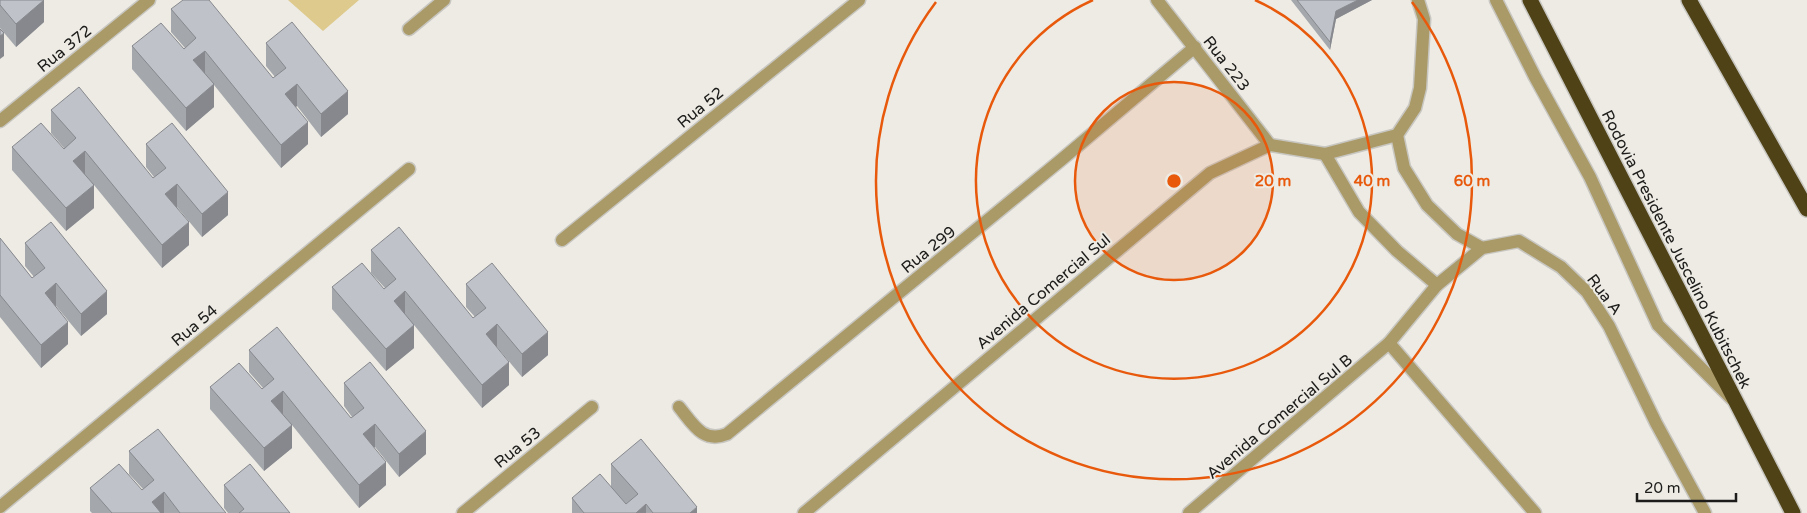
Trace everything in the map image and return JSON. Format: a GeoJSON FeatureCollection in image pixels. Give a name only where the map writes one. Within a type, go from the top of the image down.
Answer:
{"type":"FeatureCollection","features":[{"type":"Feature","properties":{"kind":"highway","name":"Rodovia Presidente Juscelino Kubitschek"},"geometry":{"type":"LineString","coordinates":[[1530,0],[1793,513]]}},
{"type":"Feature","properties":{"kind":"highway"},"geometry":{"type":"LineString","coordinates":[[1689,0],[1807,209]]}},
{"type":"Feature","properties":{"kind":"street","name":"Rua 372"},"geometry":{"type":"LineString","coordinates":[[0,121],[149,0]]}},
{"type":"Feature","properties":{"kind":"street"},"geometry":{"type":"LineString","coordinates":[[409,29],[444,0]]}},
{"type":"Feature","properties":{"kind":"street","name":"Rua 52"},"geometry":{"type":"LineString","coordinates":[[562,240],[859,0]]}},
{"type":"Feature","properties":{"kind":"street","name":"Rua 223"},"geometry":{"type":"LineString","coordinates":[[1157,0],[1270,145]]}},
{"type":"Feature","properties":{"kind":"street"},"geometry":{"type":"LineString","coordinates":[[1270,145],[1325,154],[1397,135],[1414,108],[1420,88],[1424,19],[1418,0]]}},
{"type":"Feature","properties":{"kind":"street"},"geometry":{"type":"LineString","coordinates":[[1496,0],[1535,78],[1590,177],[1658,325],[1737,405]]}},
{"type":"Feature","properties":{"kind":"street","name":"Rua 299"},"geometry":{"type":"LineString","coordinates":[[679,407],[700,431],[708,437],[718,438],[727,434],[1062,160],[1195,47]]}},
{"type":"Feature","properties":{"kind":"street"},"geometry":{"type":"LineString","coordinates":[[1397,135],[1404,168],[1427,205],[1457,234],[1482,248]]}},
{"type":"Feature","properties":{"kind":"street","name":"Avenida Comercial Sul"},"geometry":{"type":"LineString","coordinates":[[804,513],[1210,173],[1270,145]]}},
{"type":"Feature","properties":{"kind":"street"},"geometry":{"type":"LineString","coordinates":[[1325,154],[1359,212],[1397,251],[1437,285]]}},
{"type":"Feature","properties":{"kind":"street","name":"Rua 54"},"geometry":{"type":"LineString","coordinates":[[0,507],[409,169]]}},
{"type":"Feature","properties":{"kind":"street","name":"Rua A"},"geometry":{"type":"LineString","coordinates":[[1389,343],[1437,285],[1482,248],[1519,241],[1561,267],[1587,292],[1609,326],[1656,423],[1705,513]]}},
{"type":"Feature","properties":{"kind":"street"},"geometry":{"type":"LineString","coordinates":[[1389,343],[1535,513]]}},
{"type":"Feature","properties":{"kind":"street","name":"Avenida Comercial Sul B"},"geometry":{"type":"LineString","coordinates":[[1190,513],[1389,343]]}},
{"type":"Feature","properties":{"kind":"street","name":"Rua 53"},"geometry":{"type":"LineString","coordinates":[[463,513],[592,407]]}},
{"type":"Feature","properties":{"kind":"shaded area"},"geometry":{"type":"Polygon","coordinates":[[[288,0],[359,0],[323,31],[288,0]]]}},
{"type":"Feature","properties":{"kind":"building"},"geometry":{"type":"Polygon","coordinates":[[[0,0],[44,0],[16,24],[0,5],[0,0]]]}},
{"type":"Feature","properties":{"kind":"building"},"geometry":{"type":"Polygon","coordinates":[[[183,0],[209,0],[273,78],[286,68],[266,43],[292,22],[348,91],[321,114],[297,84],[285,94],[308,122],[281,145],[205,51],[193,60],[214,84],[186,108],[132,46],[161,23],[184,49],[196,38],[171,9],[183,0]]]}},
{"type":"Feature","properties":{"kind":"building"},"geometry":{"type":"Polygon","coordinates":[[[1297,0],[1358,0],[1336,11],[1330,42],[1297,0]]]}},
{"type":"Feature","properties":{"kind":"building"},"geometry":{"type":"Polygon","coordinates":[[[79,87],[153,178],[166,168],[146,144],[172,123],[228,192],[202,214],[177,184],[165,194],[189,222],[162,245],[85,151],[73,161],[94,185],[66,208],[12,147],[41,123],[64,149],[76,138],[51,110],[79,87]]]}},
{"type":"Feature","properties":{"kind":"building"},"geometry":{"type":"Polygon","coordinates":[[[51,222],[107,291],[81,314],[56,283],[45,293],[68,322],[41,345],[0,295],[0,238],[32,278],[45,268],[25,243],[51,222]]]}},
{"type":"Feature","properties":{"kind":"building"},"geometry":{"type":"Polygon","coordinates":[[[399,227],[473,318],[486,308],[466,284],[492,263],[548,332],[522,354],[497,324],[486,334],[509,362],[482,385],[405,291],[394,301],[414,325],[386,349],[332,287],[362,263],[384,289],[396,279],[371,250],[399,227]]]}},
{"type":"Feature","properties":{"kind":"building"},"geometry":{"type":"Polygon","coordinates":[[[277,327],[351,418],[364,408],[344,383],[370,362],[426,431],[399,454],[375,424],[363,434],[386,462],[359,485],[283,391],[271,401],[292,425],[264,448],[210,387],[239,363],[262,389],[274,379],[249,350],[277,327]]]}},
{"type":"Feature","properties":{"kind":"building"},"geometry":{"type":"Polygon","coordinates":[[[158,429],[226,513],[180,513],[164,492],[152,502],[161,513],[112,513],[90,488],[119,464],[142,490],[154,480],[129,451],[158,429]]]}},
{"type":"Feature","properties":{"kind":"building"},"geometry":{"type":"Polygon","coordinates":[[[641,439],[697,507],[690,513],[653,513],[646,504],[636,513],[584,513],[572,498],[600,474],[626,504],[638,494],[611,464],[641,439]]]}},
{"type":"Feature","properties":{"kind":"building"},"geometry":{"type":"Polygon","coordinates":[[[250,464],[290,513],[239,513],[244,509],[224,485],[250,464]]]}}]}
